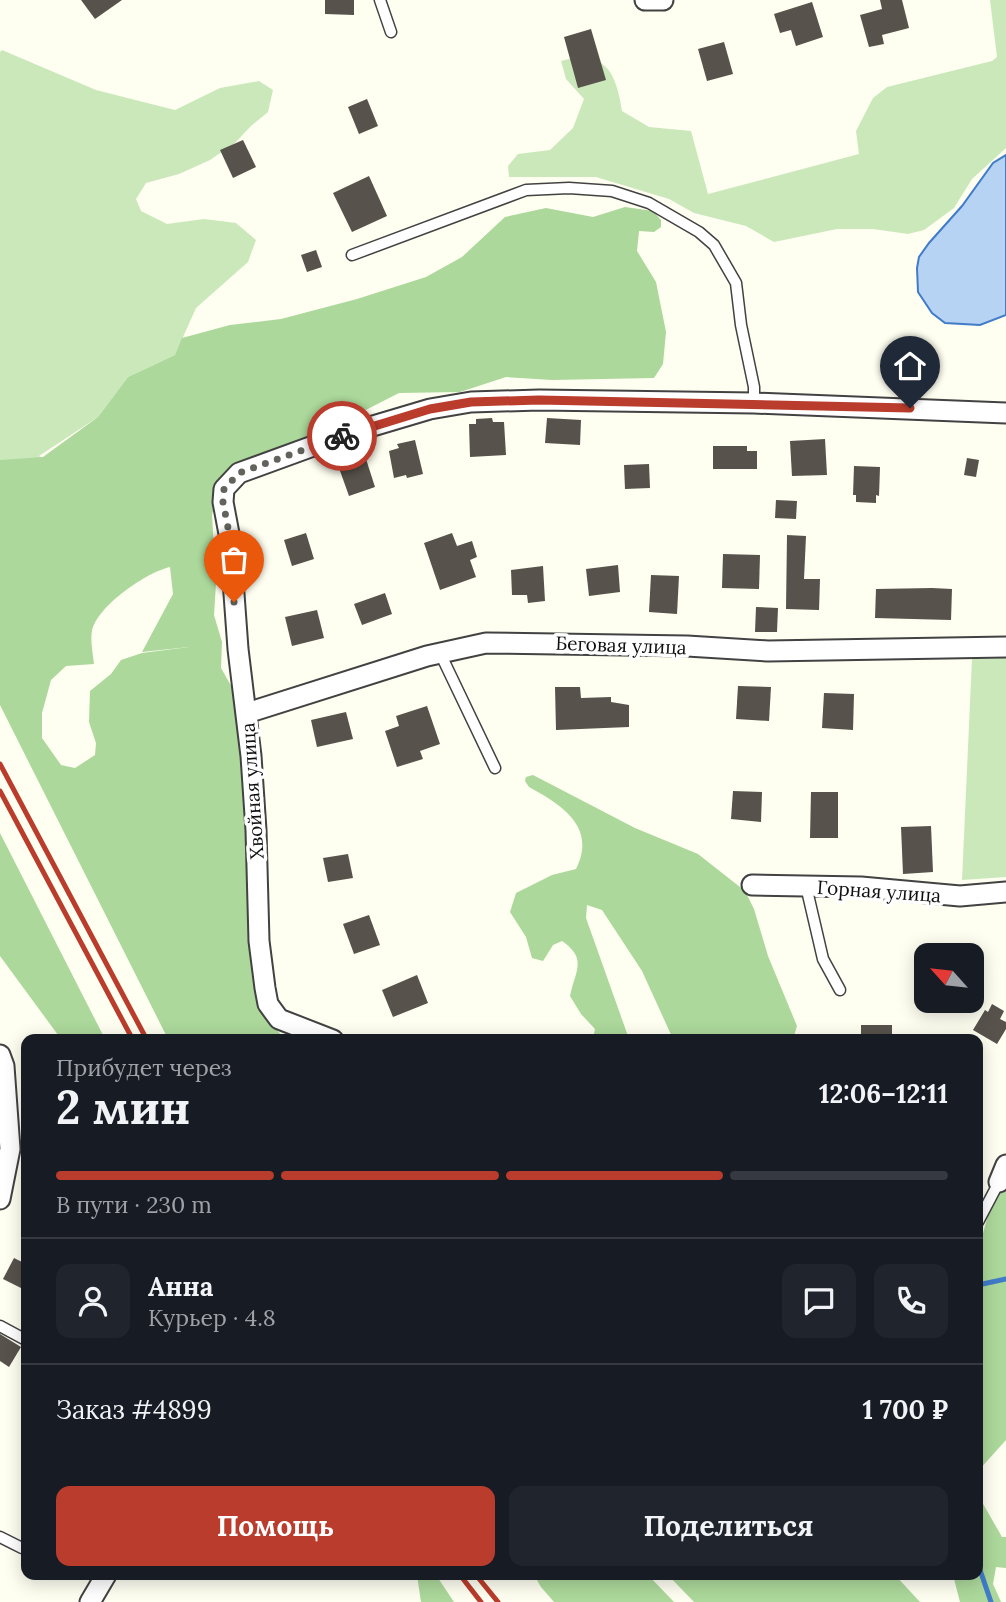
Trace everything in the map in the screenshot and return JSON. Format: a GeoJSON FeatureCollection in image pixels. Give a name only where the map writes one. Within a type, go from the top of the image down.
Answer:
{"type":"FeatureCollection","features":[{"type":"Feature","properties":{"kind":"street","name":"Хвойная улица"},"geometry":{"type":"LineString","coordinates":[[318,1034],[279,1019],[268,1004],[259,941],[256,830],[247,713],[238,649],[230,538],[223,502],[224,489],[239,473],[346,434],[430,409],[471,402],[539,400],[754,403]]}},
{"type":"Feature","properties":{"kind":"street"},"geometry":{"type":"LineString","coordinates":[[754,403],[1006,413]]}},
{"type":"Feature","properties":{"kind":"street","name":"Беговая улица"},"geometry":{"type":"LineString","coordinates":[[247,713],[440,653],[485,643],[687,646],[768,652],[1006,647]]}},
{"type":"Feature","properties":{"kind":"street","name":"Горная улица"},"geometry":{"type":"LineString","coordinates":[[752,885],[861,887],[960,896],[1006,892]]}},
{"type":"Feature","properties":{"kind":"street"},"geometry":{"type":"LineString","coordinates":[[0,1055],[4,1066],[10,1149],[0,1199]]}},
{"type":"Feature","properties":{"kind":"street"},"geometry":{"type":"LineString","coordinates":[[90,1602],[103,1580]]}},
{"type":"Feature","properties":{"kind":"lane"},"geometry":{"type":"LineString","coordinates":[[380,0],[391,32]]}},
{"type":"Feature","properties":{"kind":"lane"},"geometry":{"type":"LineString","coordinates":[[352,255],[526,190],[569,188],[612,191],[649,204],[699,232],[714,245],[736,283],[741,325],[754,387],[754,403]]}},
{"type":"Feature","properties":{"kind":"lane"},"geometry":{"type":"LineString","coordinates":[[440,653],[495,768]]}},
{"type":"Feature","properties":{"kind":"lane"},"geometry":{"type":"LineString","coordinates":[[806,886],[823,959],[840,990]]}},
{"type":"Feature","properties":{"kind":"lane"},"geometry":{"type":"LineString","coordinates":[[983,1212],[1003,1174]]}},
{"type":"Feature","properties":{"kind":"lane"},"geometry":{"type":"LineString","coordinates":[[0,1326],[21,1337]]}},
{"type":"Feature","properties":{"kind":"lane"},"geometry":{"type":"LineString","coordinates":[[0,1537],[21,1548]]}},
{"type":"Feature","properties":{"kind":"green space"},"geometry":{"type":"Polygon","coordinates":[[[990,0],[1006,0],[1006,148],[972,179],[954,208],[924,230],[908,234],[873,229],[837,229],[774,242],[746,226],[694,213],[669,199],[596,177],[509,177],[508,166],[518,154],[550,150],[573,128],[584,99],[566,79],[561,61],[576,58],[598,61],[606,67],[616,85],[622,111],[649,127],[691,131],[708,194],[859,154],[856,131],[873,98],[887,87],[992,61],[997,57],[990,0]]]}},
{"type":"Feature","properties":{"kind":"green space"},"geometry":{"type":"Polygon","coordinates":[[[2,50],[96,90],[175,110],[220,88],[259,81],[273,90],[268,112],[235,143],[210,160],[179,174],[146,183],[136,199],[141,211],[167,224],[204,219],[236,223],[256,240],[248,262],[196,308],[175,355],[128,377],[98,417],[39,456],[53,465],[494,343],[0,570],[2,50]]]}},
{"type":"Feature","properties":{"kind":"green space"},"geometry":{"type":"Polygon","coordinates":[[[625,207],[653,211],[661,220],[661,227],[654,232],[639,231],[637,251],[656,282],[666,332],[663,364],[654,378],[552,380],[506,377],[460,392],[399,393],[350,418],[260,457],[220,480],[212,515],[216,583],[214,615],[222,642],[221,668],[234,691],[235,707],[241,725],[272,1025],[280,1034],[165,1034],[0,705],[0,460],[43,457],[98,417],[128,377],[175,355],[182,338],[230,325],[281,319],[426,277],[462,257],[505,217],[546,208],[593,217],[625,207]],[[170,567],[137,583],[103,611],[91,635],[94,664],[66,666],[51,680],[42,713],[42,738],[61,765],[75,768],[95,755],[96,743],[89,722],[90,691],[111,674],[121,660],[142,653],[189,647],[142,652],[173,594],[170,567]]]}},
{"type":"Feature","properties":{"kind":"green space"},"geometry":{"type":"Polygon","coordinates":[[[1006,658],[1006,877],[962,880],[972,659],[1006,658]]]}},
{"type":"Feature","properties":{"kind":"green space"},"geometry":{"type":"Polygon","coordinates":[[[533,775],[635,828],[698,854],[745,891],[797,1026],[795,1034],[671,1034],[642,971],[602,910],[587,905],[586,918],[627,1034],[594,1034],[595,1029],[581,1014],[570,996],[578,966],[575,954],[562,941],[553,945],[543,961],[532,958],[526,937],[510,912],[516,893],[552,875],[576,869],[581,854],[582,841],[573,819],[529,787],[525,781],[526,777],[533,775]]]}},
{"type":"Feature","properties":{"kind":"green space"},"geometry":{"type":"Polygon","coordinates":[[[0,833],[102,1034],[57,1034],[0,956],[0,833]]]}},
{"type":"Feature","properties":{"kind":"green space"},"geometry":{"type":"Polygon","coordinates":[[[1006,1180],[1006,1440],[983,1465],[983,1233],[989,1212],[1006,1180]]]}},
{"type":"Feature","properties":{"kind":"green space"},"geometry":{"type":"Polygon","coordinates":[[[983,1504],[1002,1537],[1006,1537],[1006,1568],[996,1567],[993,1584],[1001,1602],[960,1602],[954,1580],[983,1580],[983,1504]]]}},
{"type":"Feature","properties":{"kind":"green space"},"geometry":{"type":"Polygon","coordinates":[[[418,1580],[439,1580],[454,1602],[421,1602],[418,1580]]]}},
{"type":"Feature","properties":{"kind":"green space"},"geometry":{"type":"Polygon","coordinates":[[[537,1580],[653,1580],[674,1602],[554,1602],[537,1580]]]}},
{"type":"Feature","properties":{"kind":"green space"},"geometry":{"type":"Polygon","coordinates":[[[673,1580],[900,1580],[920,1602],[694,1602],[673,1580]]]}},
{"type":"Feature","properties":{"kind":"water"},"geometry":{"type":"Polygon","coordinates":[[[1006,155],[1006,315],[980,325],[945,323],[932,313],[918,292],[919,257],[962,206],[993,163],[1006,155]]]}},
{"type":"Feature","properties":{"kind":"building"},"geometry":{"type":"Polygon","coordinates":[[[81,0],[122,0],[95,19],[81,0]]]}},
{"type":"Feature","properties":{"kind":"building"},"geometry":{"type":"Polygon","coordinates":[[[325,0],[354,0],[354,15],[325,14],[325,0]]]}},
{"type":"Feature","properties":{"kind":"building"},"geometry":{"type":"Polygon","coordinates":[[[880,0],[902,0],[909,28],[882,35],[884,44],[869,47],[860,15],[882,9],[880,0]]]}},
{"type":"Feature","properties":{"kind":"building"},"geometry":{"type":"Polygon","coordinates":[[[812,2],[823,37],[796,46],[791,30],[780,33],[774,14],[812,2]]]}},
{"type":"Feature","properties":{"kind":"building"},"geometry":{"type":"Polygon","coordinates":[[[591,29],[606,80],[578,88],[564,37],[591,29]]]}},
{"type":"Feature","properties":{"kind":"building"},"geometry":{"type":"Polygon","coordinates":[[[724,42],[733,74],[707,81],[698,49],[724,42]]]}},
{"type":"Feature","properties":{"kind":"building"},"geometry":{"type":"Polygon","coordinates":[[[367,99],[378,126],[359,134],[348,107],[367,99]]]}},
{"type":"Feature","properties":{"kind":"building"},"geometry":{"type":"Polygon","coordinates":[[[243,140],[256,167],[233,178],[220,150],[243,140]]]}},
{"type":"Feature","properties":{"kind":"building"},"geometry":{"type":"Polygon","coordinates":[[[369,176],[387,216],[352,232],[333,193],[369,176]]]}},
{"type":"Feature","properties":{"kind":"building"},"geometry":{"type":"Polygon","coordinates":[[[316,250],[322,267],[307,272],[301,255],[316,250]]]}},
{"type":"Feature","properties":{"kind":"building"},"geometry":{"type":"Polygon","coordinates":[[[492,418],[493,422],[504,422],[506,455],[470,457],[469,424],[476,424],[476,419],[492,418]]]}},
{"type":"Feature","properties":{"kind":"building"},"geometry":{"type":"Polygon","coordinates":[[[547,418],[581,420],[580,445],[545,443],[547,418]]]}},
{"type":"Feature","properties":{"kind":"building"},"geometry":{"type":"Polygon","coordinates":[[[825,439],[827,475],[792,476],[790,441],[825,439]]]}},
{"type":"Feature","properties":{"kind":"building"},"geometry":{"type":"Polygon","coordinates":[[[415,440],[423,474],[394,478],[389,451],[399,448],[397,444],[415,440]]]}},
{"type":"Feature","properties":{"kind":"building"},"geometry":{"type":"Polygon","coordinates":[[[713,446],[747,446],[747,451],[757,451],[757,469],[713,469],[713,446]]]}},
{"type":"Feature","properties":{"kind":"building"},"geometry":{"type":"Polygon","coordinates":[[[967,458],[979,460],[976,477],[964,475],[967,458]]]}},
{"type":"Feature","properties":{"kind":"building"},"geometry":{"type":"Polygon","coordinates":[[[366,459],[375,487],[349,496],[339,468],[366,459]]]}},
{"type":"Feature","properties":{"kind":"building"},"geometry":{"type":"Polygon","coordinates":[[[649,464],[650,488],[625,489],[624,465],[649,464]]]}},
{"type":"Feature","properties":{"kind":"building"},"geometry":{"type":"Polygon","coordinates":[[[854,466],[880,467],[879,496],[876,495],[876,503],[856,502],[856,495],[853,495],[854,466]]]}},
{"type":"Feature","properties":{"kind":"building"},"geometry":{"type":"Polygon","coordinates":[[[776,500],[797,501],[796,519],[775,518],[776,500]]]}},
{"type":"Feature","properties":{"kind":"building"},"geometry":{"type":"Polygon","coordinates":[[[306,533],[314,559],[292,566],[284,540],[306,533]]]}},
{"type":"Feature","properties":{"kind":"building"},"geometry":{"type":"Polygon","coordinates":[[[452,533],[457,546],[472,541],[477,557],[470,560],[476,577],[440,590],[424,543],[452,533]]]}},
{"type":"Feature","properties":{"kind":"building"},"geometry":{"type":"Polygon","coordinates":[[[787,535],[806,536],[804,579],[820,579],[819,610],[786,609],[787,535]]]}},
{"type":"Feature","properties":{"kind":"building"},"geometry":{"type":"Polygon","coordinates":[[[723,554],[760,555],[759,589],[722,588],[723,554]]]}},
{"type":"Feature","properties":{"kind":"building"},"geometry":{"type":"Polygon","coordinates":[[[618,565],[620,592],[589,596],[586,569],[618,565]]]}},
{"type":"Feature","properties":{"kind":"building"},"geometry":{"type":"Polygon","coordinates":[[[543,566],[545,601],[528,603],[527,595],[512,595],[511,570],[543,566]]]}},
{"type":"Feature","properties":{"kind":"building"},"geometry":{"type":"Polygon","coordinates":[[[651,575],[679,576],[677,614],[649,612],[651,575]]]}},
{"type":"Feature","properties":{"kind":"building"},"geometry":{"type":"Polygon","coordinates":[[[876,589],[952,589],[951,620],[875,618],[876,589]]]}},
{"type":"Feature","properties":{"kind":"building"},"geometry":{"type":"Polygon","coordinates":[[[385,593],[392,614],[362,625],[354,604],[385,593]]]}},
{"type":"Feature","properties":{"kind":"building"},"geometry":{"type":"Polygon","coordinates":[[[756,607],[778,608],[777,632],[755,632],[756,607]]]}},
{"type":"Feature","properties":{"kind":"building"},"geometry":{"type":"Polygon","coordinates":[[[317,610],[324,638],[292,646],[285,617],[317,610]]]}},
{"type":"Feature","properties":{"kind":"building"},"geometry":{"type":"Polygon","coordinates":[[[738,686],[771,687],[769,721],[736,719],[738,686]]]}},
{"type":"Feature","properties":{"kind":"building"},"geometry":{"type":"Polygon","coordinates":[[[555,687],[580,687],[581,698],[611,697],[611,702],[629,705],[629,727],[556,730],[555,687]]]}},
{"type":"Feature","properties":{"kind":"building"},"geometry":{"type":"Polygon","coordinates":[[[824,693],[854,694],[853,730],[822,728],[824,693]]]}},
{"type":"Feature","properties":{"kind":"building"},"geometry":{"type":"Polygon","coordinates":[[[427,706],[440,744],[420,751],[423,759],[397,767],[385,731],[399,726],[396,716],[427,706]]]}},
{"type":"Feature","properties":{"kind":"building"},"geometry":{"type":"Polygon","coordinates":[[[346,712],[353,739],[317,747],[311,720],[346,712]]]}},
{"type":"Feature","properties":{"kind":"building"},"geometry":{"type":"Polygon","coordinates":[[[733,791],[762,792],[761,822],[731,819],[733,791]]]}},
{"type":"Feature","properties":{"kind":"building"},"geometry":{"type":"Polygon","coordinates":[[[811,792],[838,792],[838,838],[810,838],[811,792]]]}},
{"type":"Feature","properties":{"kind":"building"},"geometry":{"type":"Polygon","coordinates":[[[931,826],[933,872],[903,874],[901,827],[931,826]]]}},
{"type":"Feature","properties":{"kind":"building"},"geometry":{"type":"Polygon","coordinates":[[[348,854],[353,878],[328,882],[323,858],[348,854]]]}},
{"type":"Feature","properties":{"kind":"building"},"geometry":{"type":"Polygon","coordinates":[[[369,915],[380,945],[354,954],[343,924],[369,915]]]}},
{"type":"Feature","properties":{"kind":"building"},"geometry":{"type":"Polygon","coordinates":[[[417,975],[428,1003],[393,1017],[382,990],[417,975]]]}},
{"type":"Feature","properties":{"kind":"building"},"geometry":{"type":"Polygon","coordinates":[[[992,1004],[1004,1011],[1000,1019],[1006,1022],[1006,1029],[997,1044],[973,1030],[985,1010],[988,1012],[992,1004]]]}},
{"type":"Feature","properties":{"kind":"building"},"geometry":{"type":"Polygon","coordinates":[[[861,1025],[892,1025],[892,1034],[861,1034],[861,1025]]]}},
{"type":"Feature","properties":{"kind":"building"},"geometry":{"type":"Polygon","coordinates":[[[14,1258],[21,1262],[21,1288],[3,1279],[14,1258]]]}},
{"type":"Feature","properties":{"kind":"building"},"geometry":{"type":"Polygon","coordinates":[[[0,1334],[21,1347],[9,1367],[0,1361],[0,1334]]]}},
{"type":"Feature","properties":{"kind":"waterway"},"geometry":{"type":"LineString","coordinates":[[983,1284],[1006,1279]]}},
{"type":"Feature","properties":{"kind":"waterway"},"geometry":{"type":"LineString","coordinates":[[983,1579],[991,1602]]}},
{"type":"Feature","properties":{"kind":"railway"},"geometry":{"type":"LineString","coordinates":[[0,764],[144,1034]]}},
{"type":"Feature","properties":{"kind":"railway"},"geometry":{"type":"LineString","coordinates":[[0,791],[130,1034]]}},
{"type":"Feature","properties":{"kind":"railway"},"geometry":{"type":"LineString","coordinates":[[464,1580],[481,1602]]}},
{"type":"Feature","properties":{"kind":"railway"},"geometry":{"type":"LineString","coordinates":[[480,1580],[498,1602]]}},
{"type":"Feature","properties":{"kind":"way so far"},"geometry":{"type":"LineString","coordinates":[[234,602],[230,538],[223,502],[224,489],[239,473],[342,436]]}},
{"type":"Feature","properties":{"kind":"route"},"geometry":{"type":"LineString","coordinates":[[342,436],[430,409],[471,402],[539,400],[910,408]]}}]}
